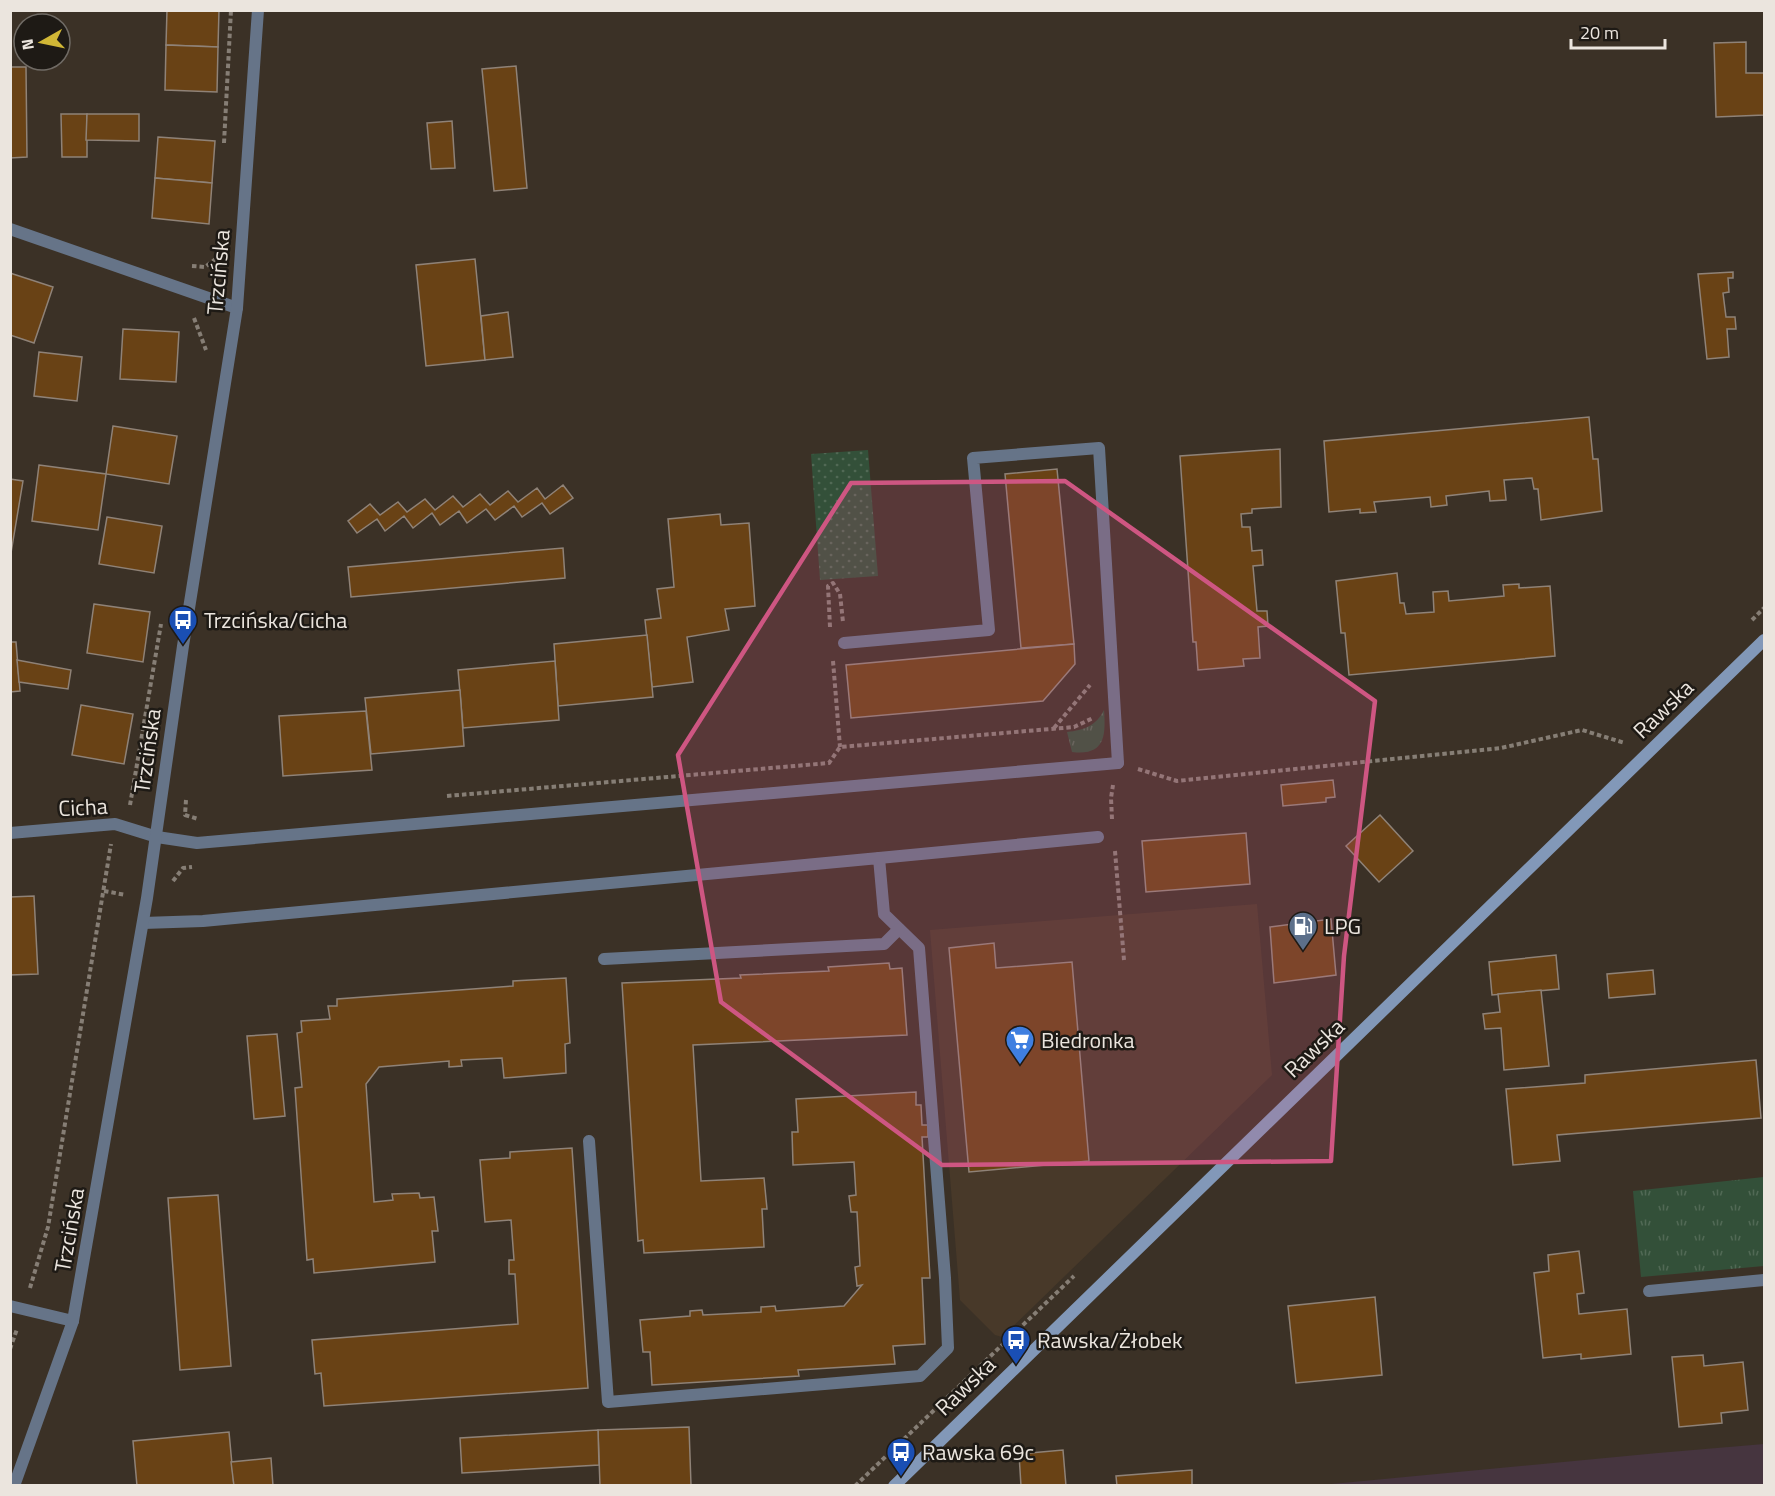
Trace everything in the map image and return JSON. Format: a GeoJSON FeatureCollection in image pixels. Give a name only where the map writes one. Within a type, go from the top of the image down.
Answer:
{"type":"FeatureCollection","features":[{"type":"Feature","properties":{"kind":"street","name":"Trzcińska"},"geometry":{"type":"LineString","coordinates":[[14,1485],[73,1321],[143,923],[183,646],[237,308],[258,10]]}},
{"type":"Feature","properties":{"kind":"street"},"geometry":{"type":"LineString","coordinates":[[10,229],[237,308]]}},
{"type":"Feature","properties":{"kind":"street"},"geometry":{"type":"LineString","coordinates":[[844,643],[989,630],[973,458],[1099,448],[1118,763]]}},
{"type":"Feature","properties":{"kind":"street","name":"Rawska"},"geometry":{"type":"LineString","coordinates":[[894,1485],[1764,640]]}},
{"type":"Feature","properties":{"kind":"street","name":"Cicha"},"geometry":{"type":"LineString","coordinates":[[10,833],[115,824],[157,837],[197,843],[1118,763]]}},
{"type":"Feature","properties":{"kind":"street"},"geometry":{"type":"LineString","coordinates":[[143,923],[203,921],[1098,837]]}},
{"type":"Feature","properties":{"kind":"street"},"geometry":{"type":"LineString","coordinates":[[589,1141],[608,1402],[920,1376],[948,1348],[945,1278],[920,948],[884,914],[879,858]]}},
{"type":"Feature","properties":{"kind":"street"},"geometry":{"type":"LineString","coordinates":[[604,959],[884,944],[899,929]]}},
{"type":"Feature","properties":{"kind":"street"},"geometry":{"type":"LineString","coordinates":[[1649,1291],[1764,1280]]}},
{"type":"Feature","properties":{"kind":"street"},"geometry":{"type":"LineString","coordinates":[[17,1308],[73,1321]]}},
{"type":"Feature","properties":{"kind":"path"},"geometry":{"type":"LineString","coordinates":[[223,151],[231,10]]}},
{"type":"Feature","properties":{"kind":"path"},"geometry":{"type":"LineString","coordinates":[[206,351],[196,320],[178,308],[180,289],[184,264],[205,267],[218,256]]}},
{"type":"Feature","properties":{"kind":"path"},"geometry":{"type":"LineString","coordinates":[[10,1349],[17,1308],[48,1227],[115,824],[119,811],[132,804],[162,617]]}},
{"type":"Feature","properties":{"kind":"path"},"geometry":{"type":"LineString","coordinates":[[440,797],[829,763],[840,747],[1054,728],[1098,676]]}},
{"type":"Feature","properties":{"kind":"path"},"geometry":{"type":"LineString","coordinates":[[1113,821],[1111,798],[1118,763],[1177,781],[1502,748],[1582,730],[1625,743]]}},
{"type":"Feature","properties":{"kind":"path"},"geometry":{"type":"LineString","coordinates":[[1114,844],[1124,960]]}},
{"type":"Feature","properties":{"kind":"highlighted area"},"geometry":{"type":"Polygon","coordinates":[[[1065,481],[1375,701],[1344,956],[1331,1161],[942,1165],[721,1002],[678,755],[851,483],[1065,481]]]}},
{"type":"Feature","properties":{"kind":"shaded area"},"geometry":{"type":"Polygon","coordinates":[[[1257,904],[1272,1075],[1002,1337],[995,1335],[960,1300],[930,930],[1257,904]]]}},
{"type":"Feature","properties":{"kind":"shaded area"},"geometry":{"type":"Polygon","coordinates":[[[1764,1444],[1764,1485],[1321,1485],[1658,1453],[1764,1444]]]}},
{"type":"Feature","properties":{"kind":"green space"},"geometry":{"type":"Polygon","coordinates":[[[868,450],[878,576],[820,580],[811,454],[868,450]]]}},
{"type":"Feature","properties":{"kind":"green space"},"geometry":{"type":"Polygon","coordinates":[[[1104,710],[1101,742],[1091,751],[1072,752],[1067,732],[1089,726],[1104,710]]]}},
{"type":"Feature","properties":{"kind":"green space"},"geometry":{"type":"Polygon","coordinates":[[[1764,1177],[1764,1266],[1641,1277],[1633,1191],[1764,1177]]]}},
{"type":"Feature","properties":{"kind":"building"},"geometry":{"type":"Polygon","coordinates":[[[167,10],[219,10],[218,47],[166,45],[167,10]]]}},
{"type":"Feature","properties":{"kind":"building"},"geometry":{"type":"Polygon","coordinates":[[[1746,42],[1746,73],[1764,73],[1764,115],[1716,117],[1714,43],[1746,42]]]}},
{"type":"Feature","properties":{"kind":"building"},"geometry":{"type":"Polygon","coordinates":[[[166,45],[218,47],[217,92],[165,90],[166,45]]]}},
{"type":"Feature","properties":{"kind":"building"},"geometry":{"type":"Polygon","coordinates":[[[516,66],[527,188],[494,191],[482,69],[516,66]]]}},
{"type":"Feature","properties":{"kind":"building"},"geometry":{"type":"Polygon","coordinates":[[[10,67],[12,67],[12,72],[26,72],[27,157],[10,158],[10,67]]]}},
{"type":"Feature","properties":{"kind":"building"},"geometry":{"type":"Polygon","coordinates":[[[61,114],[87,114],[87,157],[62,157],[61,114]]]}},
{"type":"Feature","properties":{"kind":"building"},"geometry":{"type":"Polygon","coordinates":[[[87,114],[139,114],[139,141],[86,140],[87,114]]]}},
{"type":"Feature","properties":{"kind":"building"},"geometry":{"type":"Polygon","coordinates":[[[452,121],[455,168],[431,169],[427,123],[452,121]]]}},
{"type":"Feature","properties":{"kind":"building"},"geometry":{"type":"Polygon","coordinates":[[[158,137],[215,141],[212,183],[155,178],[158,137]]]}},
{"type":"Feature","properties":{"kind":"building"},"geometry":{"type":"Polygon","coordinates":[[[155,178],[212,183],[209,224],[152,218],[155,178]]]}},
{"type":"Feature","properties":{"kind":"building"},"geometry":{"type":"Polygon","coordinates":[[[475,259],[485,360],[426,366],[416,265],[475,259]]]}},
{"type":"Feature","properties":{"kind":"building"},"geometry":{"type":"Polygon","coordinates":[[[1733,272],[1733,278],[1728,278],[1729,292],[1723,293],[1726,317],[1735,317],[1736,329],[1727,329],[1729,357],[1707,359],[1698,274],[1733,272]]]}},
{"type":"Feature","properties":{"kind":"building"},"geometry":{"type":"Polygon","coordinates":[[[10,273],[53,287],[34,343],[10,335],[10,273]]]}},
{"type":"Feature","properties":{"kind":"building"},"geometry":{"type":"Polygon","coordinates":[[[508,312],[513,357],[485,360],[481,316],[508,312]]]}},
{"type":"Feature","properties":{"kind":"building"},"geometry":{"type":"Polygon","coordinates":[[[123,329],[179,332],[176,382],[120,379],[123,329]]]}},
{"type":"Feature","properties":{"kind":"building"},"geometry":{"type":"Polygon","coordinates":[[[39,352],[82,357],[77,401],[34,396],[39,352]]]}},
{"type":"Feature","properties":{"kind":"building"},"geometry":{"type":"Polygon","coordinates":[[[1589,417],[1593,459],[1598,459],[1602,511],[1541,520],[1538,489],[1534,489],[1532,478],[1504,480],[1506,500],[1490,501],[1489,491],[1446,496],[1447,505],[1431,507],[1430,497],[1374,502],[1376,512],[1360,513],[1360,509],[1329,512],[1324,441],[1589,417]]]}},
{"type":"Feature","properties":{"kind":"building"},"geometry":{"type":"Polygon","coordinates":[[[113,426],[177,436],[169,484],[106,474],[113,426]]]}},
{"type":"Feature","properties":{"kind":"building"},"geometry":{"type":"Polygon","coordinates":[[[1280,449],[1281,507],[1252,509],[1252,513],[1241,514],[1242,527],[1250,527],[1252,551],[1262,550],[1263,565],[1253,566],[1257,611],[1267,611],[1268,626],[1258,627],[1260,658],[1243,659],[1244,666],[1198,670],[1196,642],[1193,642],[1180,456],[1280,449]]]}},
{"type":"Feature","properties":{"kind":"building"},"geometry":{"type":"Polygon","coordinates":[[[39,465],[106,474],[98,530],[32,521],[39,465]]]}},
{"type":"Feature","properties":{"kind":"building"},"geometry":{"type":"Polygon","coordinates":[[[1057,469],[1074,644],[1021,648],[1005,474],[1057,469]]]}},
{"type":"Feature","properties":{"kind":"building"},"geometry":{"type":"Polygon","coordinates":[[[10,479],[23,481],[10,559],[10,479]]]}},
{"type":"Feature","properties":{"kind":"building"},"geometry":{"type":"Polygon","coordinates":[[[563,485],[573,498],[550,514],[542,503],[522,517],[514,506],[495,520],[486,509],[467,523],[459,511],[440,525],[432,513],[413,528],[404,516],[385,531],[377,519],[357,533],[348,521],[370,504],[380,515],[398,502],[407,512],[425,499],[435,510],[453,496],[463,507],[480,494],[490,505],[508,491],[518,502],[537,488],[545,499],[563,485]]]}},
{"type":"Feature","properties":{"kind":"building"},"geometry":{"type":"Polygon","coordinates":[[[720,514],[721,525],[749,523],[755,606],[725,609],[729,630],[687,637],[693,682],[652,687],[645,620],[661,618],[657,589],[674,587],[668,519],[720,514]]]}},
{"type":"Feature","properties":{"kind":"building"},"geometry":{"type":"Polygon","coordinates":[[[107,517],[162,526],[154,573],[99,564],[107,517]]]}},
{"type":"Feature","properties":{"kind":"building"},"geometry":{"type":"Polygon","coordinates":[[[563,548],[565,578],[351,597],[348,567],[563,548]]]}},
{"type":"Feature","properties":{"kind":"building"},"geometry":{"type":"Polygon","coordinates":[[[1397,573],[1400,603],[1404,603],[1406,614],[1434,612],[1433,592],[1448,591],[1449,601],[1504,596],[1503,585],[1519,584],[1519,588],[1550,586],[1555,656],[1349,675],[1345,633],[1341,633],[1336,581],[1397,573]]]}},
{"type":"Feature","properties":{"kind":"building"},"geometry":{"type":"Polygon","coordinates":[[[94,604],[150,612],[143,662],[87,653],[94,604]]]}},
{"type":"Feature","properties":{"kind":"building"},"geometry":{"type":"Polygon","coordinates":[[[647,635],[653,697],[558,706],[554,644],[647,635]]]}},
{"type":"Feature","properties":{"kind":"building"},"geometry":{"type":"Polygon","coordinates":[[[10,642],[16,642],[20,691],[10,692],[10,642]]]}},
{"type":"Feature","properties":{"kind":"building"},"geometry":{"type":"Polygon","coordinates":[[[1074,644],[1075,664],[1043,701],[851,718],[846,665],[1074,644]]]}},
{"type":"Feature","properties":{"kind":"building"},"geometry":{"type":"Polygon","coordinates":[[[17,660],[71,670],[68,689],[19,682],[17,660]]]}},
{"type":"Feature","properties":{"kind":"building"},"geometry":{"type":"Polygon","coordinates":[[[555,661],[559,720],[463,728],[458,670],[555,661]]]}},
{"type":"Feature","properties":{"kind":"building"},"geometry":{"type":"Polygon","coordinates":[[[460,690],[464,746],[371,754],[365,698],[460,690]]]}},
{"type":"Feature","properties":{"kind":"building"},"geometry":{"type":"Polygon","coordinates":[[[81,705],[133,714],[124,764],[72,755],[81,705]]]}},
{"type":"Feature","properties":{"kind":"building"},"geometry":{"type":"Polygon","coordinates":[[[366,711],[372,770],[283,776],[279,716],[366,711]]]}},
{"type":"Feature","properties":{"kind":"building"},"geometry":{"type":"Polygon","coordinates":[[[1333,780],[1335,797],[1326,798],[1326,802],[1283,806],[1281,785],[1333,780]]]}},
{"type":"Feature","properties":{"kind":"building"},"geometry":{"type":"Polygon","coordinates":[[[1380,815],[1413,851],[1379,882],[1346,846],[1380,815]]]}},
{"type":"Feature","properties":{"kind":"building"},"geometry":{"type":"Polygon","coordinates":[[[1246,833],[1250,884],[1146,892],[1142,841],[1246,833]]]}},
{"type":"Feature","properties":{"kind":"building"},"geometry":{"type":"Polygon","coordinates":[[[34,896],[38,974],[10,975],[10,897],[34,896]]]}},
{"type":"Feature","properties":{"kind":"building","name":"LPG"},"geometry":{"type":"Polygon","coordinates":[[[1331,919],[1336,975],[1274,983],[1270,927],[1331,919]]]}},
{"type":"Feature","properties":{"kind":"building","name":"Biedronka"},"geometry":{"type":"Polygon","coordinates":[[[994,943],[996,968],[1072,962],[1089,1161],[969,1172],[949,948],[994,943]]]}},
{"type":"Feature","properties":{"kind":"building"},"geometry":{"type":"Polygon","coordinates":[[[1556,955],[1559,989],[1492,995],[1489,962],[1556,955]]]}},
{"type":"Feature","properties":{"kind":"building"},"geometry":{"type":"Polygon","coordinates":[[[889,963],[890,969],[902,968],[907,1035],[693,1045],[701,1181],[764,1178],[767,1209],[762,1209],[764,1247],[644,1253],[643,1240],[638,1241],[622,983],[741,978],[740,975],[829,971],[828,967],[889,963]]]}},
{"type":"Feature","properties":{"kind":"building"},"geometry":{"type":"Polygon","coordinates":[[[1653,970],[1655,994],[1609,998],[1607,974],[1653,970]]]}},
{"type":"Feature","properties":{"kind":"building"},"geometry":{"type":"Polygon","coordinates":[[[566,978],[570,1043],[565,1044],[566,1073],[504,1078],[502,1058],[461,1060],[462,1066],[449,1067],[449,1061],[379,1067],[366,1084],[374,1202],[393,1200],[392,1194],[419,1193],[420,1198],[434,1197],[438,1231],[432,1231],[435,1262],[314,1273],[313,1259],[307,1260],[295,1088],[302,1087],[297,1033],[302,1032],[301,1021],[330,1019],[328,1006],[337,1006],[337,999],[513,986],[513,981],[566,978]]]}},
{"type":"Feature","properties":{"kind":"building"},"geometry":{"type":"Polygon","coordinates":[[[1541,990],[1549,1066],[1504,1070],[1501,1028],[1485,1029],[1483,1014],[1500,1012],[1498,994],[1541,990]]]}},
{"type":"Feature","properties":{"kind":"building"},"geometry":{"type":"Polygon","coordinates":[[[277,1034],[285,1116],[254,1119],[247,1036],[277,1034]]]}},
{"type":"Feature","properties":{"kind":"building"},"geometry":{"type":"Polygon","coordinates":[[[1756,1060],[1761,1118],[1557,1135],[1560,1161],[1513,1165],[1506,1089],[1585,1083],[1585,1075],[1756,1060]]]}},
{"type":"Feature","properties":{"kind":"building"},"geometry":{"type":"Polygon","coordinates":[[[916,1092],[916,1105],[921,1105],[922,1125],[928,1125],[928,1137],[922,1137],[930,1278],[922,1278],[925,1344],[893,1346],[895,1364],[798,1370],[799,1376],[652,1385],[650,1352],[643,1352],[640,1320],[690,1316],[690,1311],[702,1310],[703,1315],[761,1312],[761,1307],[775,1306],[776,1311],[844,1306],[862,1285],[857,1286],[855,1267],[860,1266],[857,1212],[851,1212],[849,1196],[856,1195],[854,1162],[793,1165],[792,1132],[798,1132],[796,1099],[916,1092]]]}},
{"type":"Feature","properties":{"kind":"building"},"geometry":{"type":"Polygon","coordinates":[[[572,1148],[588,1388],[324,1406],[321,1373],[315,1374],[312,1340],[518,1324],[515,1274],[509,1274],[509,1260],[514,1260],[511,1220],[485,1222],[480,1160],[510,1158],[510,1152],[572,1148]]]}},
{"type":"Feature","properties":{"kind":"building"},"geometry":{"type":"Polygon","coordinates":[[[218,1195],[231,1366],[180,1370],[168,1198],[218,1195]]]}},
{"type":"Feature","properties":{"kind":"building"},"geometry":{"type":"Polygon","coordinates":[[[1579,1251],[1584,1293],[1577,1294],[1579,1314],[1627,1309],[1631,1354],[1581,1359],[1581,1354],[1543,1358],[1534,1273],[1549,1271],[1548,1255],[1579,1251]]]}},
{"type":"Feature","properties":{"kind":"building"},"geometry":{"type":"Polygon","coordinates":[[[1375,1297],[1382,1375],[1296,1383],[1288,1306],[1375,1297]]]}},
{"type":"Feature","properties":{"kind":"building"},"geometry":{"type":"Polygon","coordinates":[[[1703,1355],[1704,1366],[1743,1362],[1748,1410],[1721,1413],[1722,1423],[1679,1427],[1672,1357],[1703,1355]]]}},
{"type":"Feature","properties":{"kind":"building"},"geometry":{"type":"Polygon","coordinates":[[[689,1427],[691,1485],[600,1486],[598,1430],[689,1427]]]}},
{"type":"Feature","properties":{"kind":"building"},"geometry":{"type":"Polygon","coordinates":[[[598,1430],[599,1465],[462,1473],[460,1438],[598,1430]]]}},
{"type":"Feature","properties":{"kind":"building"},"geometry":{"type":"Polygon","coordinates":[[[229,1432],[234,1486],[137,1486],[133,1441],[229,1432]]]}},
{"type":"Feature","properties":{"kind":"building"},"geometry":{"type":"Polygon","coordinates":[[[1063,1450],[1066,1486],[1021,1486],[1019,1454],[1063,1450]]]}},
{"type":"Feature","properties":{"kind":"building"},"geometry":{"type":"Polygon","coordinates":[[[271,1458],[273,1486],[234,1486],[231,1462],[271,1458]]]}},
{"type":"Feature","properties":{"kind":"building"},"geometry":{"type":"Polygon","coordinates":[[[1192,1470],[1192,1486],[1117,1486],[1116,1476],[1192,1470]]]}},
{"type":"Feature","properties":{"kind":"place","name":"Trzcińska/Cicha"},"geometry":{"type":"Point","coordinates":[183,646]}},
{"type":"Feature","properties":{"kind":"place","name":"LPG"},"geometry":{"type":"Point","coordinates":[1303,952]}},
{"type":"Feature","properties":{"kind":"place","name":"Biedronka"},"geometry":{"type":"Point","coordinates":[1020,1066]}},
{"type":"Feature","properties":{"kind":"place","name":"Rawska/Żłobek"},"geometry":{"type":"Point","coordinates":[1016,1366]}},
{"type":"Feature","properties":{"kind":"place","name":"Rawska 69c"},"geometry":{"type":"Point","coordinates":[901,1478]}}]}
